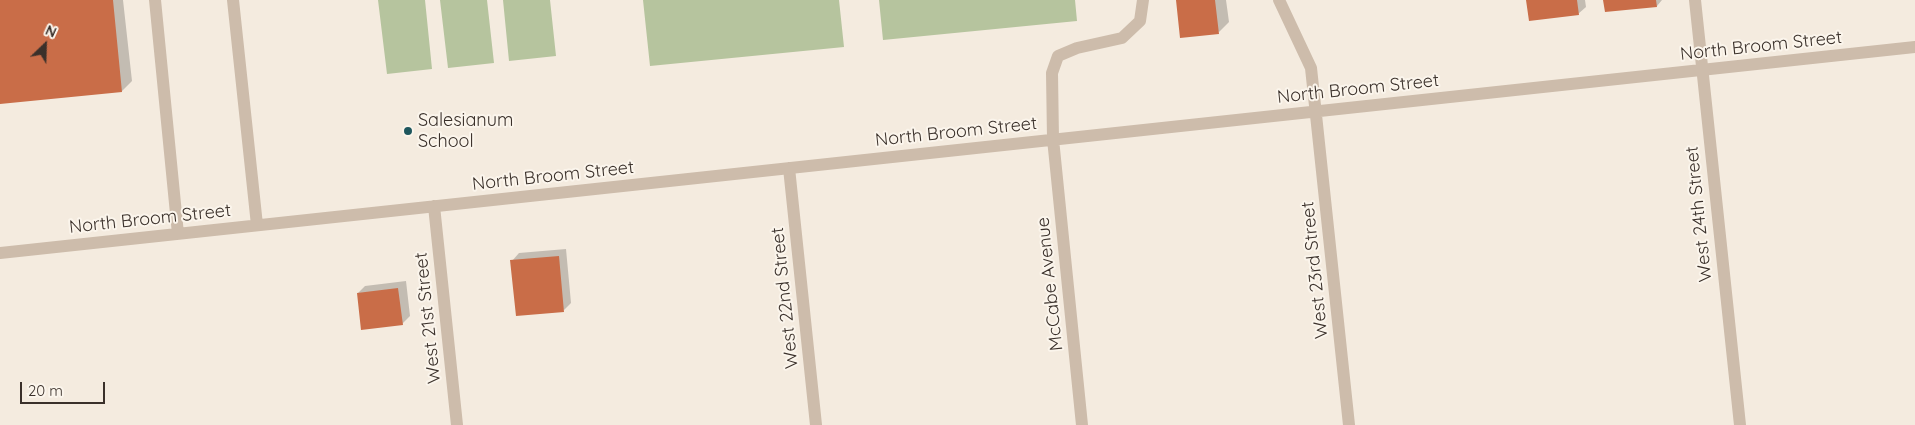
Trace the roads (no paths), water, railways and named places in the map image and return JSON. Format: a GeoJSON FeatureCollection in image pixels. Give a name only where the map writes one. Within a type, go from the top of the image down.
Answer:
{"type":"FeatureCollection","features":[{"type":"Feature","properties":{"kind":"street"},"geometry":{"type":"LineString","coordinates":[[155,0],[178,234]]}},
{"type":"Feature","properties":{"kind":"street"},"geometry":{"type":"LineString","coordinates":[[233,0],[257,225]]}},
{"type":"Feature","properties":{"kind":"street","name":"McCabe Avenue"},"geometry":{"type":"LineString","coordinates":[[1082,425],[1053,139],[1052,73],[1058,56],[1077,48],[1122,38],[1140,21],[1143,0]]}},
{"type":"Feature","properties":{"kind":"street","name":"West 23rd Street"},"geometry":{"type":"LineString","coordinates":[[1279,0],[1311,68],[1349,425]]}},
{"type":"Feature","properties":{"kind":"street","name":"West 24th Street"},"geometry":{"type":"LineString","coordinates":[[1694,0],[1740,425]]}},
{"type":"Feature","properties":{"kind":"street","name":"North Broom Street"},"geometry":{"type":"LineString","coordinates":[[0,253],[1915,47]]}},
{"type":"Feature","properties":{"kind":"street","name":"West 22nd Street"},"geometry":{"type":"LineString","coordinates":[[788,168],[816,425]]}},
{"type":"Feature","properties":{"kind":"street","name":"West 21st Street"},"geometry":{"type":"LineString","coordinates":[[434,206],[458,425]]}},
{"type":"Feature","properties":{"kind":"place","name":"Salesianum School"},"geometry":{"type":"Point","coordinates":[408,131]}}]}
